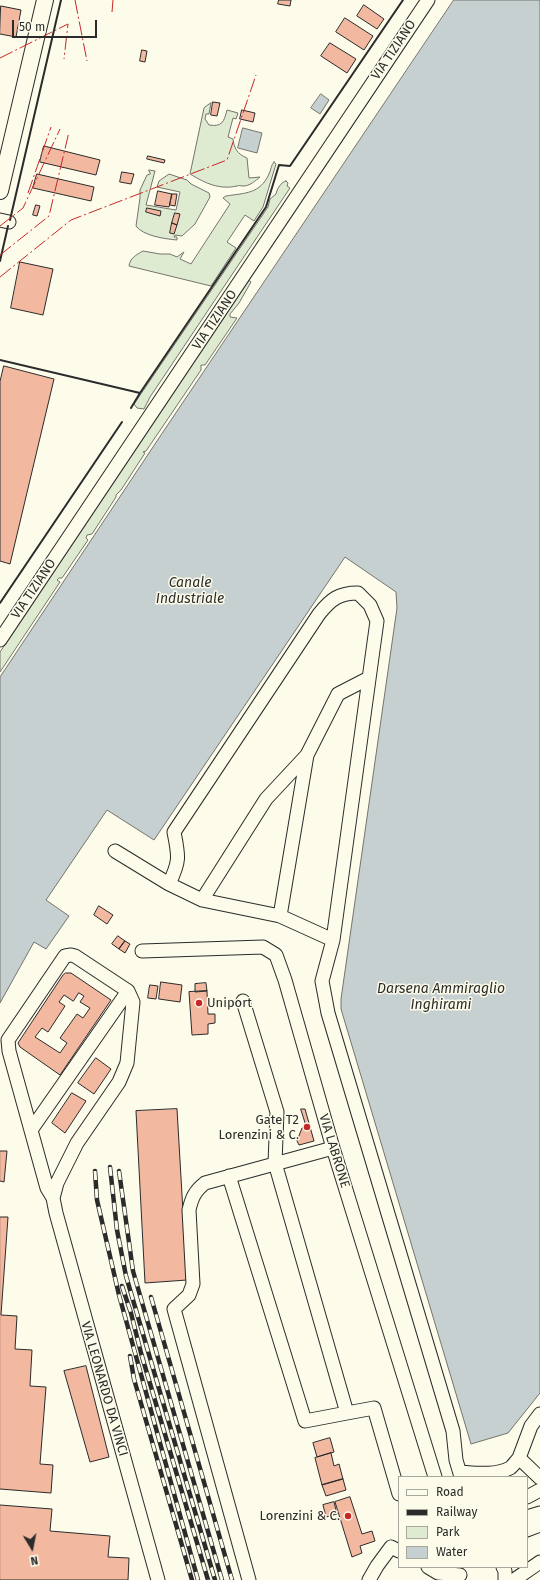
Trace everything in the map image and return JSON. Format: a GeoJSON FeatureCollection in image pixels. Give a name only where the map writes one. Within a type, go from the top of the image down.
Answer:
{"type":"FeatureCollection","features":[{"type":"Feature","properties":{"kind":"main road"},"geometry":{"type":"LineString","coordinates":[[0,191],[45,0]]}},
{"type":"Feature","properties":{"kind":"street","name":"VIA TIZIANO"},"geometry":{"type":"LineString","coordinates":[[0,640],[428,0]]}},
{"type":"Feature","properties":{"kind":"street"},"geometry":{"type":"LineString","coordinates":[[169,884],[176,869],[178,855],[174,832],[319,614],[330,601],[347,593],[358,593],[370,605],[376,621],[333,940],[322,981],[328,1013],[453,1431],[456,1460],[460,1474],[491,1473],[510,1467],[519,1458],[531,1426],[540,1414]]}},
{"type":"Feature","properties":{"kind":"street"},"geometry":{"type":"LineString","coordinates":[[202,900],[266,799],[307,755],[338,694],[369,678]]}},
{"type":"Feature","properties":{"kind":"street"},"geometry":{"type":"LineString","coordinates":[[280,916],[307,755]]}},
{"type":"Feature","properties":{"kind":"street"},"geometry":{"type":"LineString","coordinates":[[115,851],[169,884],[202,900],[280,916],[333,940]]}},
{"type":"Feature","properties":{"kind":"street","name":"VIA LABRONE"},"geometry":{"type":"LineString","coordinates":[[142,950],[263,947],[276,955],[285,980],[333,1148],[435,1476]]}},
{"type":"Feature","properties":{"kind":"street","name":"VIA LEONARDO DA VINCI"},"geometry":{"type":"LineString","coordinates":[[53,1198],[57,1183],[77,1143],[119,1082],[127,1063],[133,1002],[128,991],[75,956],[71,955],[66,956],[8,1040],[9,1051],[46,1188],[53,1198],[56,1214],[158,1580]]}},
{"type":"Feature","properties":{"kind":"street"},"geometry":{"type":"LineString","coordinates":[[31,1130],[128,991]]}},
{"type":"Feature","properties":{"kind":"street"},"geometry":{"type":"LineString","coordinates":[[243,1001],[276,1112],[275,1163],[347,1413]]}},
{"type":"Feature","properties":{"kind":"street"},"geometry":{"type":"LineString","coordinates":[[249,1580],[174,1309],[189,1295],[193,1284],[189,1210],[192,1198],[205,1182],[333,1148]]}},
{"type":"Feature","properties":{"kind":"street"},"geometry":{"type":"LineString","coordinates":[[229,1176],[305,1421],[374,1408],[398,1491]]}},
{"type":"Feature","properties":{"kind":"street"},"geometry":{"type":"LineString","coordinates":[[519,1458],[540,1478]]}},
{"type":"Feature","properties":{"kind":"street"},"geometry":{"type":"LineString","coordinates":[[528,1496],[540,1490]]}},
{"type":"Feature","properties":{"kind":"street"},"geometry":{"type":"LineString","coordinates":[[528,1517],[540,1513]]}},
{"type":"Feature","properties":{"kind":"street"},"geometry":{"type":"LineString","coordinates":[[528,1530],[540,1525]]}},
{"type":"Feature","properties":{"kind":"street"},"geometry":{"type":"LineString","coordinates":[[370,1580],[377,1566],[391,1547],[398,1550]]}},
{"type":"Feature","properties":{"kind":"street"},"geometry":{"type":"LineString","coordinates":[[528,1560],[540,1559]]}},
{"type":"Feature","properties":{"kind":"street"},"geometry":{"type":"LineString","coordinates":[[514,1580],[540,1562]]}},
{"type":"Feature","properties":{"kind":"street"},"geometry":{"type":"LineString","coordinates":[[430,1568],[438,1573],[461,1574]]}},
{"type":"Feature","properties":{"kind":"street"},"geometry":{"type":"LineString","coordinates":[[503,1568],[505,1580]]}},
{"type":"Feature","properties":{"kind":"green space"},"geometry":{"type":"Polygon","coordinates":[[[211,103],[209,114],[206,114],[205,119],[209,125],[217,125],[222,123],[227,110],[238,113],[236,119],[233,118],[228,137],[233,139],[238,153],[247,158],[249,178],[260,177],[246,186],[224,187],[212,185],[190,174],[204,108],[211,103]]]}},
{"type":"Feature","properties":{"kind":"green space"},"geometry":{"type":"Polygon","coordinates":[[[274,162],[276,164],[263,207],[254,221],[245,215],[227,242],[236,248],[211,286],[129,266],[132,259],[143,251],[170,254],[177,257],[184,252],[180,259],[191,264],[230,204],[223,198],[226,196],[246,193],[256,189],[265,181],[274,162]]]}},
{"type":"Feature","properties":{"kind":"green space"},"geometry":{"type":"Polygon","coordinates":[[[149,170],[155,171],[146,205],[176,210],[180,192],[157,187],[159,181],[169,174],[187,180],[191,184],[209,193],[210,197],[195,224],[182,236],[175,235],[174,237],[177,237],[177,240],[149,235],[136,226],[140,190],[147,175],[150,174],[149,170]]]}},
{"type":"Feature","properties":{"kind":"green space"},"geometry":{"type":"Polygon","coordinates":[[[286,181],[288,183],[287,186],[290,188],[150,397],[144,409],[137,408],[134,404],[268,207],[270,199],[276,194],[281,184],[286,181]]]}},
{"type":"Feature","properties":{"kind":"green space"},"geometry":{"type":"Polygon","coordinates":[[[246,282],[251,282],[239,303],[230,314],[230,317],[237,318],[205,365],[201,365],[201,370],[146,451],[143,452],[145,453],[121,490],[116,495],[92,534],[87,535],[86,538],[88,540],[62,578],[57,580],[60,582],[0,672],[0,652],[246,282]]]}},
{"type":"Feature","properties":{"kind":"water"},"geometry":{"type":"Polygon","coordinates":[[[454,0],[540,0],[540,1393],[508,1433],[471,1444],[341,1009],[341,999],[397,608],[396,592],[345,557],[154,840],[107,810],[46,900],[69,916],[46,949],[34,942],[0,1003],[0,677],[454,0]]]}},
{"type":"Feature","properties":{"kind":"water"},"geometry":{"type":"Polygon","coordinates":[[[321,94],[329,100],[320,114],[311,108],[321,94]]]}},
{"type":"Feature","properties":{"kind":"water"},"geometry":{"type":"Polygon","coordinates":[[[243,128],[262,133],[257,153],[238,148],[243,128]]]}},
{"type":"Feature","properties":{"kind":"building"},"geometry":{"type":"Polygon","coordinates":[[[279,0],[291,0],[290,6],[278,4],[279,0]]]}},
{"type":"Feature","properties":{"kind":"building"},"geometry":{"type":"Polygon","coordinates":[[[364,5],[384,19],[377,29],[357,16],[364,5]]]}},
{"type":"Feature","properties":{"kind":"building"},"geometry":{"type":"Polygon","coordinates":[[[1,6],[21,10],[16,37],[0,34],[1,6]]]}},
{"type":"Feature","properties":{"kind":"building"},"geometry":{"type":"Polygon","coordinates":[[[345,18],[373,36],[364,50],[336,32],[345,18]]]}},
{"type":"Feature","properties":{"kind":"building"},"geometry":{"type":"Polygon","coordinates":[[[330,43],[356,59],[347,73],[321,56],[330,43]]]}},
{"type":"Feature","properties":{"kind":"building"},"geometry":{"type":"Polygon","coordinates":[[[142,50],[147,51],[145,62],[140,61],[142,50]]]}},
{"type":"Feature","properties":{"kind":"building"},"geometry":{"type":"Polygon","coordinates":[[[213,102],[220,103],[217,116],[211,115],[213,102]]]}},
{"type":"Feature","properties":{"kind":"building"},"geometry":{"type":"Polygon","coordinates":[[[242,110],[255,113],[253,122],[240,119],[242,110]]]}},
{"type":"Feature","properties":{"kind":"building"},"geometry":{"type":"Polygon","coordinates":[[[44,146],[100,160],[96,175],[40,162],[44,146]]]}},
{"type":"Feature","properties":{"kind":"building"},"geometry":{"type":"Polygon","coordinates":[[[148,156],[165,160],[164,163],[147,159],[148,156]]]}},
{"type":"Feature","properties":{"kind":"building"},"geometry":{"type":"Polygon","coordinates":[[[122,172],[134,174],[131,184],[120,182],[122,172]]]}},
{"type":"Feature","properties":{"kind":"building"},"geometry":{"type":"Polygon","coordinates":[[[37,174],[94,187],[91,201],[33,188],[37,174]]]}},
{"type":"Feature","properties":{"kind":"building"},"geometry":{"type":"Polygon","coordinates":[[[158,191],[172,194],[169,207],[155,205],[158,191]]]}},
{"type":"Feature","properties":{"kind":"building"},"geometry":{"type":"Polygon","coordinates":[[[172,194],[177,194],[175,206],[170,205],[172,194]]]}},
{"type":"Feature","properties":{"kind":"building"},"geometry":{"type":"Polygon","coordinates":[[[36,205],[40,206],[37,216],[33,215],[36,205]]]}},
{"type":"Feature","properties":{"kind":"building"},"geometry":{"type":"Polygon","coordinates":[[[147,208],[161,211],[160,216],[146,212],[147,208]]]}},
{"type":"Feature","properties":{"kind":"building"},"geometry":{"type":"Polygon","coordinates":[[[175,213],[180,214],[177,225],[172,223],[175,213]]]}},
{"type":"Feature","properties":{"kind":"building"},"geometry":{"type":"Polygon","coordinates":[[[172,223],[177,225],[174,234],[170,233],[172,223]]]}},
{"type":"Feature","properties":{"kind":"building"},"geometry":{"type":"Polygon","coordinates":[[[20,262],[53,269],[43,315],[11,308],[20,262]]]}},
{"type":"Feature","properties":{"kind":"building"},"geometry":{"type":"Polygon","coordinates":[[[4,366],[54,379],[10,564],[0,561],[0,382],[4,366]]]}},
{"type":"Feature","properties":{"kind":"building"},"geometry":{"type":"Polygon","coordinates":[[[99,906],[113,915],[107,924],[94,915],[99,906]]]}},
{"type":"Feature","properties":{"kind":"building"},"geometry":{"type":"Polygon","coordinates":[[[118,936],[125,941],[119,949],[112,944],[118,936]]]}},
{"type":"Feature","properties":{"kind":"building"},"geometry":{"type":"Polygon","coordinates":[[[125,941],[130,944],[125,953],[119,949],[125,941]]]}},
{"type":"Feature","properties":{"kind":"building"},"geometry":{"type":"Polygon","coordinates":[[[66,973],[71,973],[111,1000],[60,1075],[20,1047],[18,1043],[63,975],[66,973]],[[79,993],[73,1001],[64,995],[59,1002],[65,1006],[48,1032],[42,1028],[35,1037],[60,1053],[67,1043],[60,1038],[77,1014],[83,1018],[90,1008],[80,1002],[84,996],[79,993]]]}},
{"type":"Feature","properties":{"kind":"building"},"geometry":{"type":"Polygon","coordinates":[[[161,982],[182,985],[180,1002],[159,999],[161,982]]]}},
{"type":"Feature","properties":{"kind":"building"},"geometry":{"type":"Polygon","coordinates":[[[206,983],[207,991],[195,992],[195,984],[206,983]]]}},
{"type":"Feature","properties":{"kind":"building"},"geometry":{"type":"Polygon","coordinates":[[[150,985],[158,986],[156,999],[148,998],[150,985]]]}},
{"type":"Feature","properties":{"kind":"building","name":"Uniport"},"geometry":{"type":"Polygon","coordinates":[[[207,991],[208,1014],[215,1014],[215,1023],[208,1024],[208,1034],[192,1035],[189,992],[207,991]]]}},
{"type":"Feature","properties":{"kind":"building"},"geometry":{"type":"Polygon","coordinates":[[[96,1058],[111,1069],[94,1094],[78,1083],[96,1058]]]}},
{"type":"Feature","properties":{"kind":"building"},"geometry":{"type":"Polygon","coordinates":[[[72,1093],[86,1101],[65,1133],[52,1123],[72,1093]]]}},
{"type":"Feature","properties":{"kind":"building"},"geometry":{"type":"Polygon","coordinates":[[[177,1109],[187,1280],[145,1283],[136,1111],[177,1109]]]}},
{"type":"Feature","properties":{"kind":"building","name":"Gate T2 Lorenzini & C."},"geometry":{"type":"Polygon","coordinates":[[[301,1109],[305,1109],[314,1141],[299,1145],[297,1141],[302,1128],[306,1127],[301,1109]]]}},
{"type":"Feature","properties":{"kind":"building"},"geometry":{"type":"Polygon","coordinates":[[[0,1151],[7,1151],[4,1182],[0,1181],[0,1151]]]}},
{"type":"Feature","properties":{"kind":"building"},"geometry":{"type":"Polygon","coordinates":[[[0,1217],[8,1217],[1,1315],[17,1316],[15,1349],[32,1350],[30,1386],[46,1387],[40,1464],[53,1465],[51,1493],[0,1489],[0,1217]]]}},
{"type":"Feature","properties":{"kind":"building"},"geometry":{"type":"Polygon","coordinates":[[[86,1366],[109,1457],[90,1462],[64,1371],[86,1366]]]}},
{"type":"Feature","properties":{"kind":"building"},"geometry":{"type":"Polygon","coordinates":[[[330,1438],[334,1452],[317,1457],[313,1443],[330,1438]]]}},
{"type":"Feature","properties":{"kind":"building","name":"Lorenzini & C."},"geometry":{"type":"Polygon","coordinates":[[[331,1453],[334,1466],[339,1464],[343,1479],[322,1485],[315,1458],[331,1453]]]}},
{"type":"Feature","properties":{"kind":"building"},"geometry":{"type":"Polygon","coordinates":[[[343,1479],[346,1490],[326,1496],[322,1485],[343,1479]]]}},
{"type":"Feature","properties":{"kind":"building","name":"Lorenzini & C."},"geometry":{"type":"Polygon","coordinates":[[[350,1497],[362,1534],[372,1531],[375,1541],[360,1546],[362,1553],[352,1557],[335,1502],[350,1497]]]}},
{"type":"Feature","properties":{"kind":"building"},"geometry":{"type":"Polygon","coordinates":[[[334,1502],[337,1514],[326,1517],[323,1505],[334,1502]]]}},
{"type":"Feature","properties":{"kind":"building"},"geometry":{"type":"Polygon","coordinates":[[[0,1505],[52,1509],[50,1531],[110,1536],[108,1557],[129,1558],[128,1580],[0,1580],[0,1505]]]}},
{"type":"Feature","properties":{"kind":"railway"},"geometry":{"type":"LineString","coordinates":[[110,1167],[117,1230],[126,1276],[215,1580]]}},
{"type":"Feature","properties":{"kind":"railway"},"geometry":{"type":"LineString","coordinates":[[95,1171],[97,1200],[119,1295],[198,1580]]}},
{"type":"Feature","properties":{"kind":"railway"},"geometry":{"type":"LineString","coordinates":[[119,1171],[133,1271],[222,1580]]}},
{"type":"Feature","properties":{"kind":"railway"},"geometry":{"type":"LineString","coordinates":[[122,1286],[208,1580]]}},
{"type":"Feature","properties":{"kind":"railway"},"geometry":{"type":"LineString","coordinates":[[151,1297],[232,1580]]}},
{"type":"Feature","properties":{"kind":"railway"},"geometry":{"type":"LineString","coordinates":[[130,1356],[134,1379],[192,1580]]}},
{"type":"Feature","properties":{"kind":"wall"},"geometry":{"type":"LineString","coordinates":[[10,220],[61,0]]}},
{"type":"Feature","properties":{"kind":"wall"},"geometry":{"type":"LineString","coordinates":[[140,393],[266,207],[279,165],[290,166],[403,0]]}},
{"type":"Feature","properties":{"kind":"wall"},"geometry":{"type":"LineString","coordinates":[[0,261],[8,226]]}},
{"type":"Feature","properties":{"kind":"wall"},"geometry":{"type":"LineString","coordinates":[[0,360],[140,393],[131,408]]}},
{"type":"Feature","properties":{"kind":"wall"},"geometry":{"type":"LineString","coordinates":[[0,603],[122,422]]}},
{"type":"Feature","properties":{"kind":"power"},"geometry":{"type":"LineString","coordinates":[[75,0],[87,61]]}},
{"type":"Feature","properties":{"kind":"power"},"geometry":{"type":"LineString","coordinates":[[112,12],[113,0]]}},
{"type":"Feature","properties":{"kind":"power"},"geometry":{"type":"LineString","coordinates":[[0,58],[68,24],[64,59]]}},
{"type":"Feature","properties":{"kind":"power"},"geometry":{"type":"LineString","coordinates":[[0,277],[71,220],[227,160],[256,75]]}},
{"type":"Feature","properties":{"kind":"power"},"geometry":{"type":"LineString","coordinates":[[28,193],[51,127]]}},
{"type":"Feature","properties":{"kind":"power"},"geometry":{"type":"LineString","coordinates":[[0,226],[23,208],[60,129]]}},
{"type":"Feature","properties":{"kind":"power"},"geometry":{"type":"LineString","coordinates":[[0,255],[49,216],[69,132]]}},
{"type":"Feature","properties":{"kind":"place","name":"Uniport"},"geometry":{"type":"Point","coordinates":[199,1003]}},
{"type":"Feature","properties":{"kind":"place","name":"Gate T2 Lorenzini & C."},"geometry":{"type":"Point","coordinates":[307,1127]}},
{"type":"Feature","properties":{"kind":"place","name":"Lorenzini & C."},"geometry":{"type":"Point","coordinates":[348,1516]}},
{"type":"Feature","properties":{"kind":"water label","name":"Canale Industriale"},"geometry":{"type":"Point","coordinates":[190,592]}},
{"type":"Feature","properties":{"kind":"water label","name":"Darsena Ammiraglio Inghirami"},"geometry":{"type":"Point","coordinates":[441,998]}}]}
